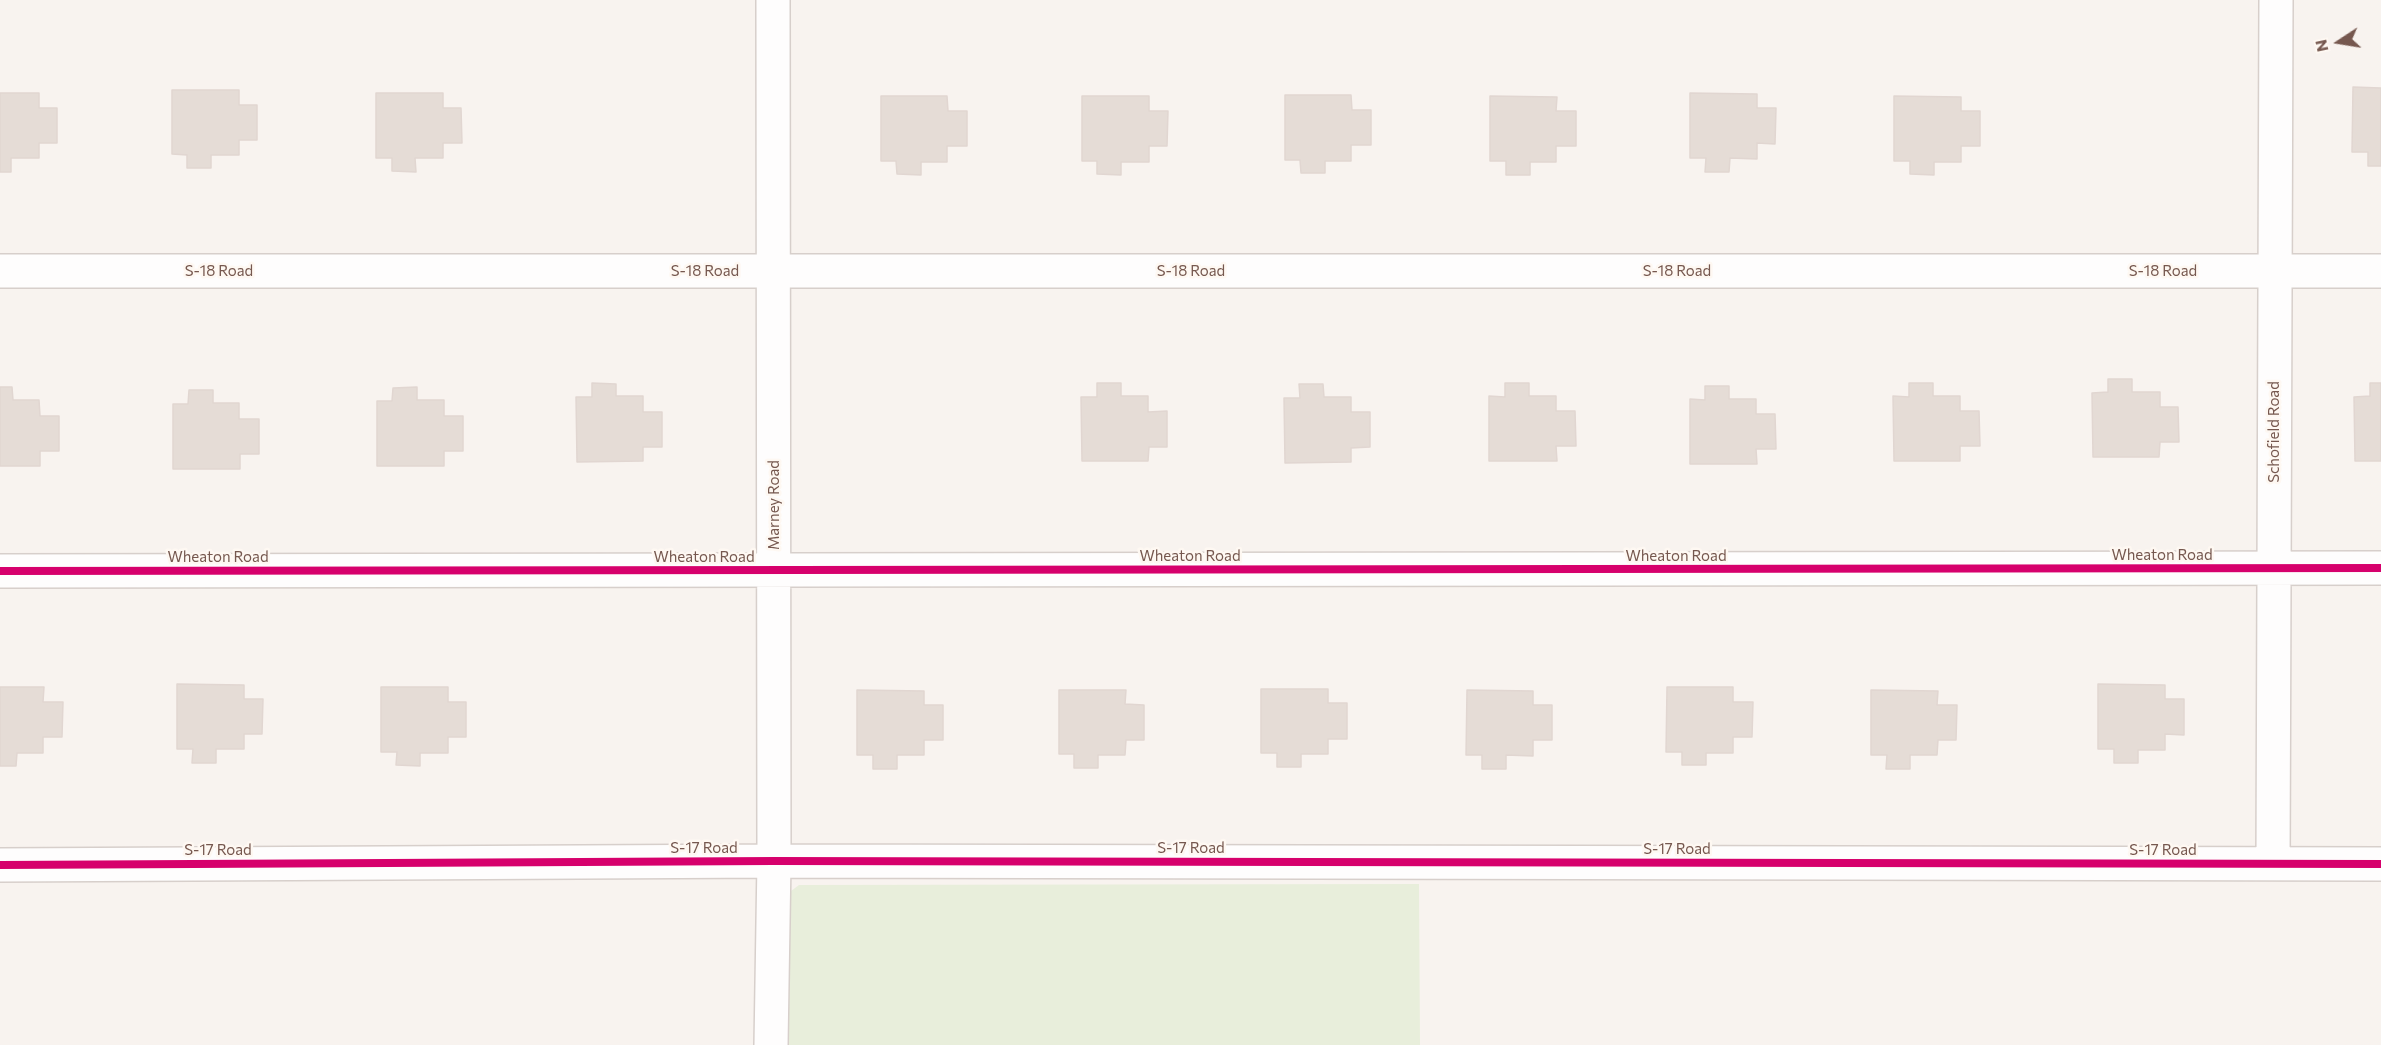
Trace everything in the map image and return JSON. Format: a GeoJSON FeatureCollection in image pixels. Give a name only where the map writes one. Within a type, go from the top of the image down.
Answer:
{"type":"FeatureCollection","features":[{"type":"Feature","properties":{"kind":"street","name":"Marney Road"},"geometry":{"type":"LineString","coordinates":[[771,1045],[774,861],[773,0]]}},
{"type":"Feature","properties":{"kind":"street","name":"Schofield Road"},"geometry":{"type":"LineString","coordinates":[[2274,864],[2276,0]]}},
{"type":"Feature","properties":{"kind":"street","name":"S-18 Road"},"geometry":{"type":"LineString","coordinates":[[0,271],[2381,271]]}},
{"type":"Feature","properties":{"kind":"street","name":"Wheaton Road"},"geometry":{"type":"LineString","coordinates":[[0,571],[2381,568]]}},
{"type":"Feature","properties":{"kind":"street","name":"S-17 Road"},"geometry":{"type":"LineString","coordinates":[[0,865],[774,861],[2381,864]]}},
{"type":"Feature","properties":{"kind":"green space"},"geometry":{"type":"Polygon","coordinates":[[[1419,884],[1420,1045],[780,1045],[787,894],[799,885],[1419,884]]]}},
{"type":"Feature","properties":{"kind":"building"},"geometry":{"type":"Polygon","coordinates":[[[2353,87],[2381,88],[2381,166],[2368,166],[2368,152],[2352,152],[2353,87]]]}},
{"type":"Feature","properties":{"kind":"building"},"geometry":{"type":"Polygon","coordinates":[[[172,90],[239,90],[239,105],[257,105],[257,140],[239,140],[239,155],[211,155],[211,168],[187,168],[187,155],[172,154],[172,90]]]}},
{"type":"Feature","properties":{"kind":"building"},"geometry":{"type":"Polygon","coordinates":[[[0,93],[39,93],[39,108],[57,108],[57,143],[39,143],[39,158],[11,158],[11,172],[0,172],[0,93]]]}},
{"type":"Feature","properties":{"kind":"building"},"geometry":{"type":"Polygon","coordinates":[[[376,93],[443,93],[443,108],[461,108],[462,143],[443,143],[443,158],[415,158],[416,172],[392,171],[392,158],[376,158],[376,93]]]}},
{"type":"Feature","properties":{"kind":"building"},"geometry":{"type":"Polygon","coordinates":[[[1690,93],[1757,94],[1757,108],[1776,108],[1775,144],[1757,143],[1757,159],[1730,158],[1729,172],[1705,172],[1706,158],[1690,158],[1690,93]]]}},
{"type":"Feature","properties":{"kind":"building"},"geometry":{"type":"Polygon","coordinates":[[[1285,95],[1351,95],[1352,110],[1371,110],[1371,145],[1351,145],[1351,161],[1325,161],[1325,173],[1301,173],[1300,160],[1285,160],[1285,95]]]}},
{"type":"Feature","properties":{"kind":"building"},"geometry":{"type":"Polygon","coordinates":[[[881,96],[947,96],[948,111],[967,111],[967,146],[947,146],[947,162],[921,162],[921,175],[897,174],[896,161],[881,161],[881,96]]]}},
{"type":"Feature","properties":{"kind":"building"},"geometry":{"type":"Polygon","coordinates":[[[1082,96],[1149,96],[1149,111],[1168,111],[1167,146],[1149,146],[1149,162],[1121,162],[1121,175],[1097,174],[1097,161],[1082,161],[1082,96]]]}},
{"type":"Feature","properties":{"kind":"building"},"geometry":{"type":"Polygon","coordinates":[[[1490,96],[1557,97],[1556,111],[1576,111],[1576,146],[1556,146],[1556,162],[1530,162],[1530,175],[1506,175],[1506,161],[1490,161],[1490,96]]]}},
{"type":"Feature","properties":{"kind":"building"},"geometry":{"type":"Polygon","coordinates":[[[1894,96],[1961,97],[1961,111],[1980,111],[1980,146],[1961,146],[1961,162],[1934,162],[1934,175],[1910,174],[1910,161],[1894,161],[1894,96]]]}},
{"type":"Feature","properties":{"kind":"building"},"geometry":{"type":"Polygon","coordinates":[[[2108,379],[2132,379],[2132,392],[2160,392],[2160,407],[2178,407],[2179,442],[2160,442],[2159,457],[2093,457],[2092,393],[2108,392],[2108,379]]]}},
{"type":"Feature","properties":{"kind":"building"},"geometry":{"type":"Polygon","coordinates":[[[592,383],[616,384],[616,396],[643,396],[643,412],[662,412],[662,447],[643,447],[643,461],[577,462],[576,397],[592,397],[592,383]]]}},
{"type":"Feature","properties":{"kind":"building"},"geometry":{"type":"Polygon","coordinates":[[[1097,383],[1121,383],[1121,396],[1148,396],[1148,412],[1167,411],[1167,447],[1149,447],[1148,461],[1082,461],[1081,397],[1097,397],[1097,383]]]}},
{"type":"Feature","properties":{"kind":"building"},"geometry":{"type":"Polygon","coordinates":[[[1505,383],[1529,383],[1529,396],[1556,396],[1556,411],[1575,411],[1576,446],[1556,446],[1557,461],[1489,461],[1489,396],[1505,397],[1505,383]]]}},
{"type":"Feature","properties":{"kind":"building"},"geometry":{"type":"Polygon","coordinates":[[[1909,383],[1933,383],[1933,396],[1960,396],[1960,411],[1979,411],[1980,446],[1960,446],[1960,461],[1894,461],[1893,396],[1909,397],[1909,383]]]}},
{"type":"Feature","properties":{"kind":"building"},"geometry":{"type":"Polygon","coordinates":[[[2370,383],[2381,383],[2381,461],[2355,461],[2354,397],[2370,396],[2370,383]]]}},
{"type":"Feature","properties":{"kind":"building"},"geometry":{"type":"Polygon","coordinates":[[[1299,384],[1323,384],[1324,397],[1351,397],[1351,412],[1370,412],[1370,447],[1351,448],[1351,462],[1285,463],[1284,398],[1300,398],[1299,384]]]}},
{"type":"Feature","properties":{"kind":"building"},"geometry":{"type":"Polygon","coordinates":[[[1705,386],[1729,386],[1729,399],[1756,399],[1756,414],[1775,414],[1776,449],[1756,449],[1757,464],[1690,464],[1690,399],[1705,400],[1705,386]]]}},
{"type":"Feature","properties":{"kind":"building"},"geometry":{"type":"Polygon","coordinates":[[[0,387],[12,387],[13,400],[39,400],[40,416],[59,416],[59,451],[40,451],[40,466],[0,466],[0,387]]]}},
{"type":"Feature","properties":{"kind":"building"},"geometry":{"type":"Polygon","coordinates":[[[417,387],[417,400],[444,400],[444,416],[463,416],[463,451],[444,451],[444,466],[377,466],[377,401],[392,401],[393,388],[417,387]]]}},
{"type":"Feature","properties":{"kind":"building"},"geometry":{"type":"Polygon","coordinates":[[[189,390],[213,390],[213,403],[239,403],[239,419],[259,419],[259,454],[240,454],[240,469],[173,469],[173,404],[188,404],[189,390]]]}},
{"type":"Feature","properties":{"kind":"building"},"geometry":{"type":"Polygon","coordinates":[[[177,684],[244,685],[244,699],[263,699],[262,734],[244,734],[244,749],[216,749],[216,763],[192,763],[193,749],[177,749],[177,684]]]}},
{"type":"Feature","properties":{"kind":"building"},"geometry":{"type":"Polygon","coordinates":[[[2098,684],[2165,685],[2165,699],[2184,699],[2184,735],[2165,734],[2165,750],[2138,750],[2138,763],[2114,763],[2114,749],[2098,749],[2098,684]]]}},
{"type":"Feature","properties":{"kind":"building"},"geometry":{"type":"Polygon","coordinates":[[[0,687],[44,687],[43,702],[63,702],[62,737],[43,737],[43,753],[17,753],[16,766],[0,766],[0,687]]]}},
{"type":"Feature","properties":{"kind":"building"},"geometry":{"type":"Polygon","coordinates":[[[381,687],[448,687],[448,702],[466,702],[466,737],[448,737],[448,753],[420,753],[420,766],[396,765],[397,752],[381,752],[381,687]]]}},
{"type":"Feature","properties":{"kind":"building"},"geometry":{"type":"Polygon","coordinates":[[[1667,687],[1733,687],[1733,702],[1753,702],[1752,737],[1733,737],[1733,753],[1706,753],[1706,765],[1682,765],[1682,752],[1666,752],[1667,687]]]}},
{"type":"Feature","properties":{"kind":"building"},"geometry":{"type":"Polygon","coordinates":[[[1261,689],[1328,689],[1328,703],[1347,703],[1347,739],[1328,739],[1328,754],[1301,754],[1301,767],[1277,767],[1277,753],[1261,753],[1261,689]]]}},
{"type":"Feature","properties":{"kind":"building"},"geometry":{"type":"Polygon","coordinates":[[[857,690],[924,691],[924,705],[943,705],[943,740],[924,740],[924,755],[897,755],[897,769],[873,769],[873,755],[857,755],[857,690]]]}},
{"type":"Feature","properties":{"kind":"building"},"geometry":{"type":"Polygon","coordinates":[[[1059,690],[1126,690],[1125,704],[1144,705],[1144,740],[1126,740],[1125,755],[1098,755],[1098,768],[1074,768],[1074,754],[1059,754],[1059,690]]]}},
{"type":"Feature","properties":{"kind":"building"},"geometry":{"type":"Polygon","coordinates":[[[1467,690],[1533,691],[1533,705],[1552,705],[1552,740],[1533,740],[1533,756],[1506,755],[1506,769],[1482,769],[1482,755],[1466,755],[1467,690]]]}},
{"type":"Feature","properties":{"kind":"building"},"geometry":{"type":"Polygon","coordinates":[[[1871,690],[1938,691],[1937,705],[1957,705],[1956,740],[1938,740],[1937,755],[1910,755],[1910,769],[1886,769],[1887,755],[1871,755],[1871,690]]]}},
{"type":"Feature","properties":{"kind":"cycle path"},"geometry":{"type":"LineString","coordinates":[[0,571],[2381,568]]}},
{"type":"Feature","properties":{"kind":"cycle path"},"geometry":{"type":"LineString","coordinates":[[0,865],[774,861],[2381,864]]}}]}
